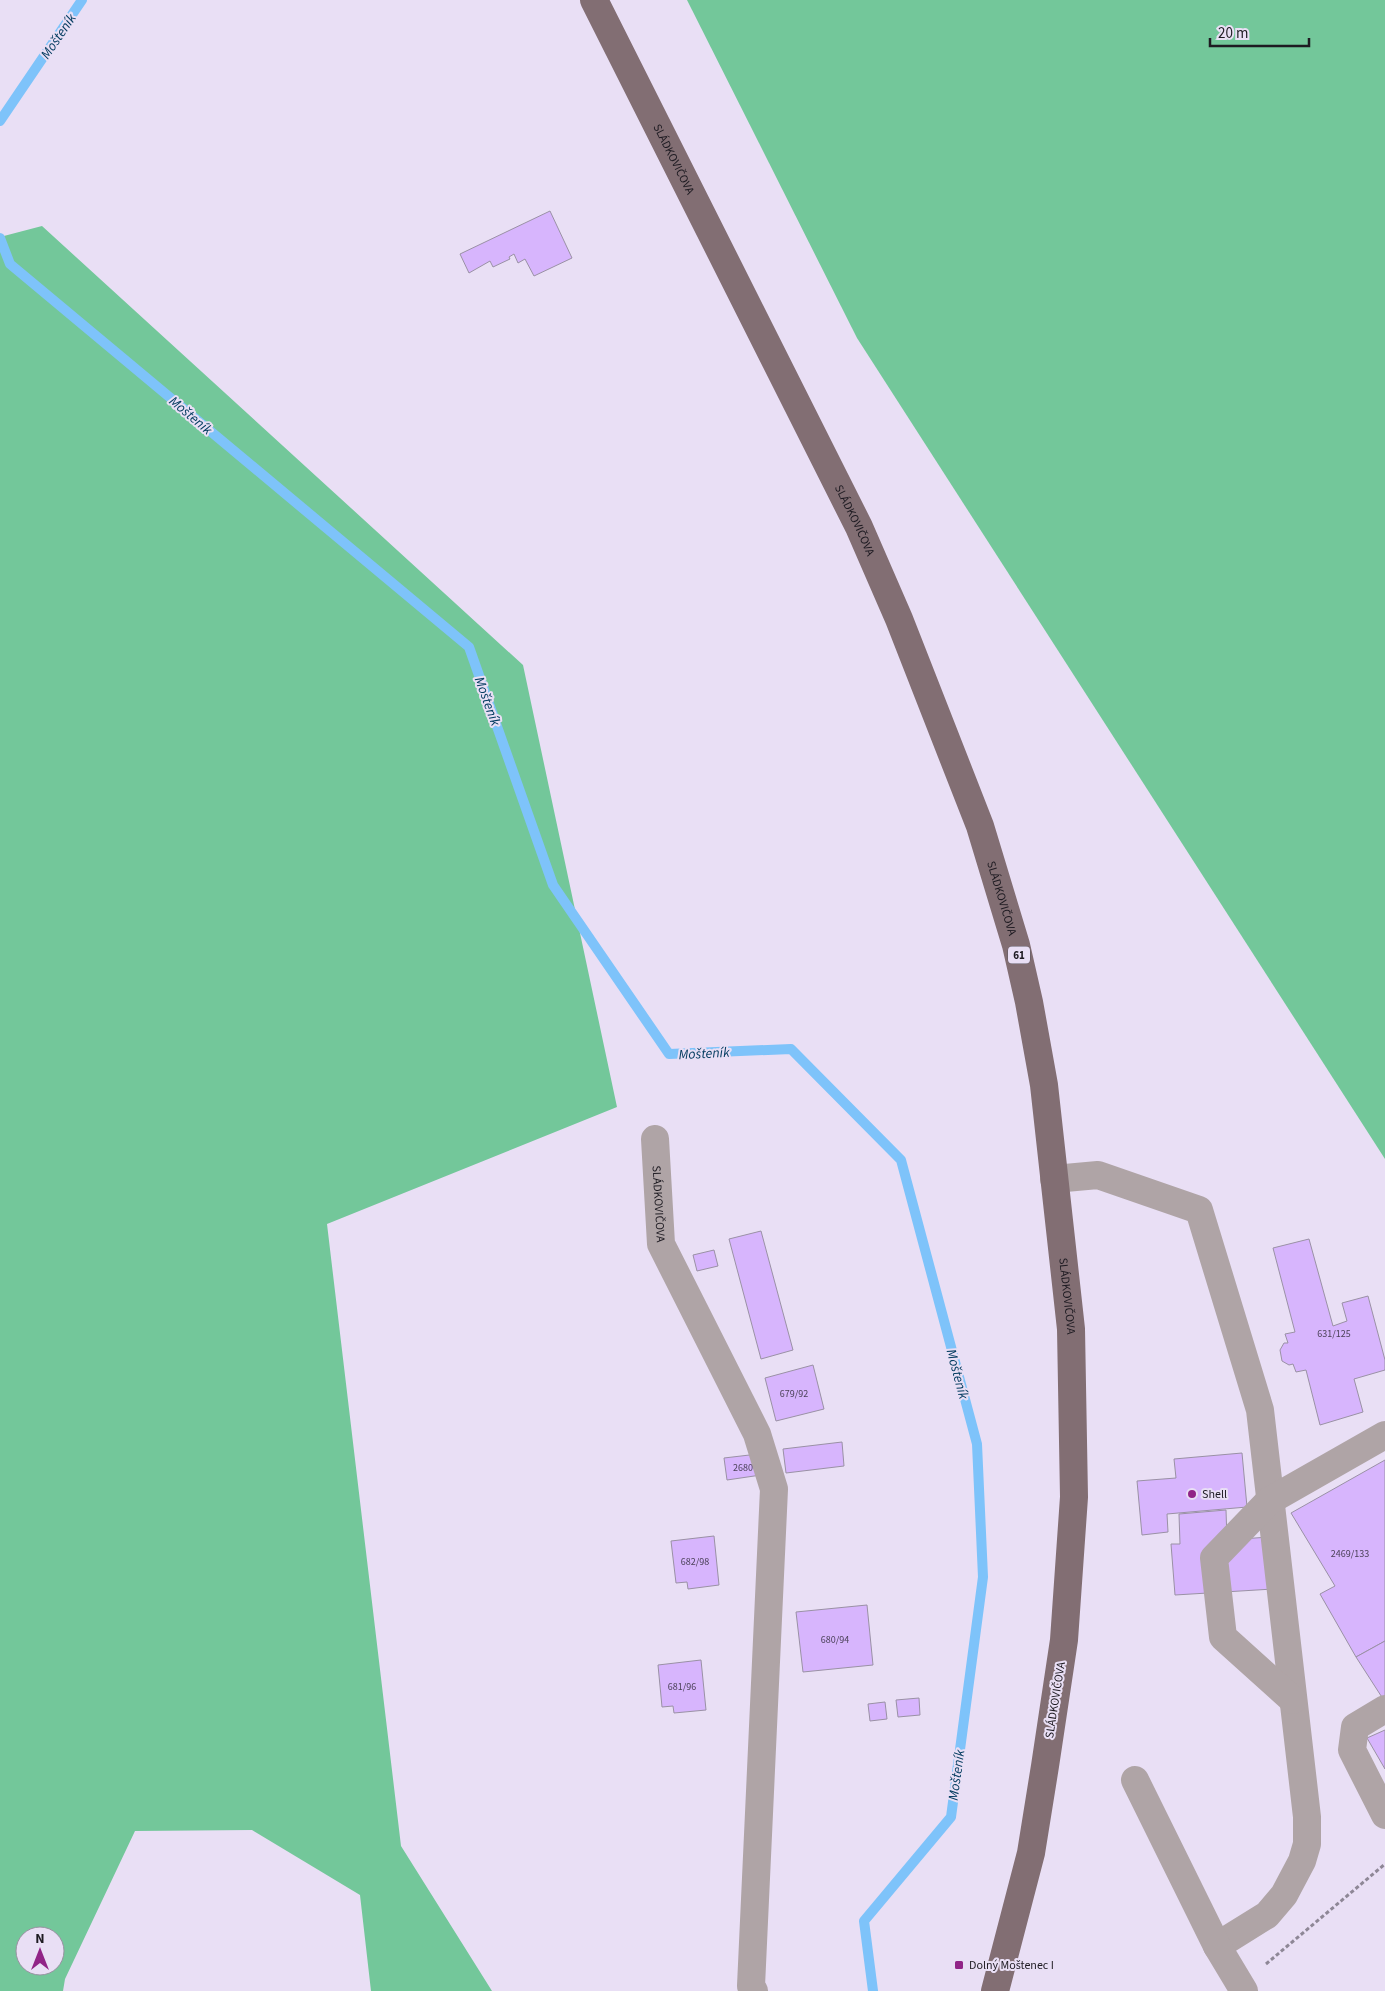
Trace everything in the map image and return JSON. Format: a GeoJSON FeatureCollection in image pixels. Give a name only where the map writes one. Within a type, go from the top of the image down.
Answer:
{"type":"FeatureCollection","features":[{"type":"Feature","properties":{"kind":"main road","name":"SLÁDKOVIČOVA"},"geometry":{"type":"LineString","coordinates":[[594,0],[859,527],[958,766],[980,826],[1016,945],[1044,1085],[1071,1329],[1074,1497],[1064,1640],[1031,1854],[995,1991]]}},
{"type":"Feature","properties":{"kind":"street","name":"SLÁDKOVIČOVA"},"geometry":{"type":"LineString","coordinates":[[655,1139],[661,1244],[757,1434],[774,1489],[751,1986],[754,1991]]}},
{"type":"Feature","properties":{"kind":"street"},"geometry":{"type":"LineString","coordinates":[[1054,1179],[1098,1175],[1199,1210],[1260,1410],[1307,1817],[1307,1844],[1302,1861],[1284,1895],[1267,1915],[1217,1946]]}},
{"type":"Feature","properties":{"kind":"street"},"geometry":{"type":"LineString","coordinates":[[1293,1700],[1223,1637],[1214,1558],[1270,1501],[1385,1435]]}},
{"type":"Feature","properties":{"kind":"street"},"geometry":{"type":"LineString","coordinates":[[1385,1709],[1355,1727],[1352,1750],[1385,1814]]}},
{"type":"Feature","properties":{"kind":"street"},"geometry":{"type":"LineString","coordinates":[[1135,1780],[1217,1946],[1244,1991]]}},
{"type":"Feature","properties":{"kind":"path"},"geometry":{"type":"LineString","coordinates":[[1266,1964],[1385,1864]]}},
{"type":"Feature","properties":{"kind":"green space"},"geometry":{"type":"Polygon","coordinates":[[[687,0],[1385,0],[1385,1159],[857,338],[687,0]]]}},
{"type":"Feature","properties":{"kind":"green space"},"geometry":{"type":"Polygon","coordinates":[[[42,226],[523,665],[617,1107],[327,1224],[401,1846],[492,1991],[371,1991],[360,1895],[252,1830],[135,1831],[65,1979],[63,1991],[0,1991],[0,237],[42,226]]]}},
{"type":"Feature","properties":{"kind":"building"},"geometry":{"type":"Polygon","coordinates":[[[550,211],[572,258],[534,276],[525,259],[518,263],[514,254],[509,257],[510,259],[493,267],[490,261],[469,273],[460,254],[550,211]]]}},
{"type":"Feature","properties":{"kind":"building"},"geometry":{"type":"Polygon","coordinates":[[[761,1231],[793,1350],[761,1359],[729,1239],[761,1231]]]}},
{"type":"Feature","properties":{"kind":"building"},"geometry":{"type":"Polygon","coordinates":[[[1309,1239],[1333,1326],[1347,1321],[1342,1303],[1368,1296],[1385,1360],[1385,1370],[1354,1379],[1363,1412],[1320,1425],[1306,1370],[1296,1372],[1293,1364],[1289,1365],[1282,1361],[1280,1350],[1284,1343],[1288,1343],[1285,1334],[1295,1332],[1273,1248],[1309,1239]]]}},
{"type":"Feature","properties":{"kind":"building"},"geometry":{"type":"Polygon","coordinates":[[[714,1250],[718,1266],[697,1271],[693,1255],[714,1250]]]}},
{"type":"Feature","properties":{"kind":"building"},"geometry":{"type":"Polygon","coordinates":[[[813,1365],[824,1409],[776,1421],[765,1378],[813,1365]]]}},
{"type":"Feature","properties":{"kind":"building"},"geometry":{"type":"Polygon","coordinates":[[[842,1442],[844,1466],[786,1473],[783,1449],[842,1442]]]}},
{"type":"Feature","properties":{"kind":"building","name":"Shell"},"geometry":{"type":"Polygon","coordinates":[[[1242,1453],[1247,1507],[1167,1514],[1168,1532],[1142,1535],[1137,1481],[1176,1478],[1174,1459],[1242,1453]]]}},
{"type":"Feature","properties":{"kind":"building"},"geometry":{"type":"Polygon","coordinates":[[[758,1454],[761,1475],[727,1480],[724,1458],[758,1454]]]}},
{"type":"Feature","properties":{"kind":"building"},"geometry":{"type":"Polygon","coordinates":[[[1385,1460],[1385,1641],[1356,1657],[1320,1594],[1335,1586],[1291,1513],[1385,1460]]]}},
{"type":"Feature","properties":{"kind":"building"},"geometry":{"type":"Polygon","coordinates":[[[1226,1510],[1227,1540],[1269,1537],[1273,1589],[1175,1595],[1171,1544],[1180,1544],[1179,1514],[1226,1510]]]}},
{"type":"Feature","properties":{"kind":"building"},"geometry":{"type":"Polygon","coordinates":[[[714,1536],[719,1585],[688,1589],[687,1582],[676,1583],[671,1541],[714,1536]]]}},
{"type":"Feature","properties":{"kind":"building"},"geometry":{"type":"Polygon","coordinates":[[[867,1605],[873,1665],[803,1672],[796,1612],[867,1605]]]}},
{"type":"Feature","properties":{"kind":"building"},"geometry":{"type":"Polygon","coordinates":[[[1385,1641],[1385,1702],[1356,1657],[1385,1641]]]}},
{"type":"Feature","properties":{"kind":"building"},"geometry":{"type":"Polygon","coordinates":[[[701,1660],[706,1710],[674,1713],[673,1706],[662,1707],[658,1665],[701,1660]]]}},
{"type":"Feature","properties":{"kind":"building"},"geometry":{"type":"Polygon","coordinates":[[[919,1698],[920,1715],[898,1717],[896,1700],[919,1698]]]}},
{"type":"Feature","properties":{"kind":"building"},"geometry":{"type":"Polygon","coordinates":[[[885,1702],[887,1719],[870,1721],[868,1704],[885,1702]]]}},
{"type":"Feature","properties":{"kind":"building"},"geometry":{"type":"Polygon","coordinates":[[[1385,1730],[1385,1769],[1367,1738],[1385,1730]]]}},
{"type":"Feature","properties":{"kind":"waterway","name":"Mošteník"},"geometry":{"type":"LineString","coordinates":[[0,121],[82,0]]}},
{"type":"Feature","properties":{"kind":"waterway","name":"Mošteník"},"geometry":{"type":"LineString","coordinates":[[0,238],[10,264],[469,647],[553,885],[669,1054],[791,1049],[901,1160],[977,1444],[983,1577],[951,1817],[864,1921],[873,1991]]}},
{"type":"Feature","properties":{"kind":"place","name":"Shell"},"geometry":{"type":"Point","coordinates":[1192,1494]}},
{"type":"Feature","properties":{"kind":"place","name":"Dolný Moštenec I"},"geometry":{"type":"Point","coordinates":[959,1965]}}]}
